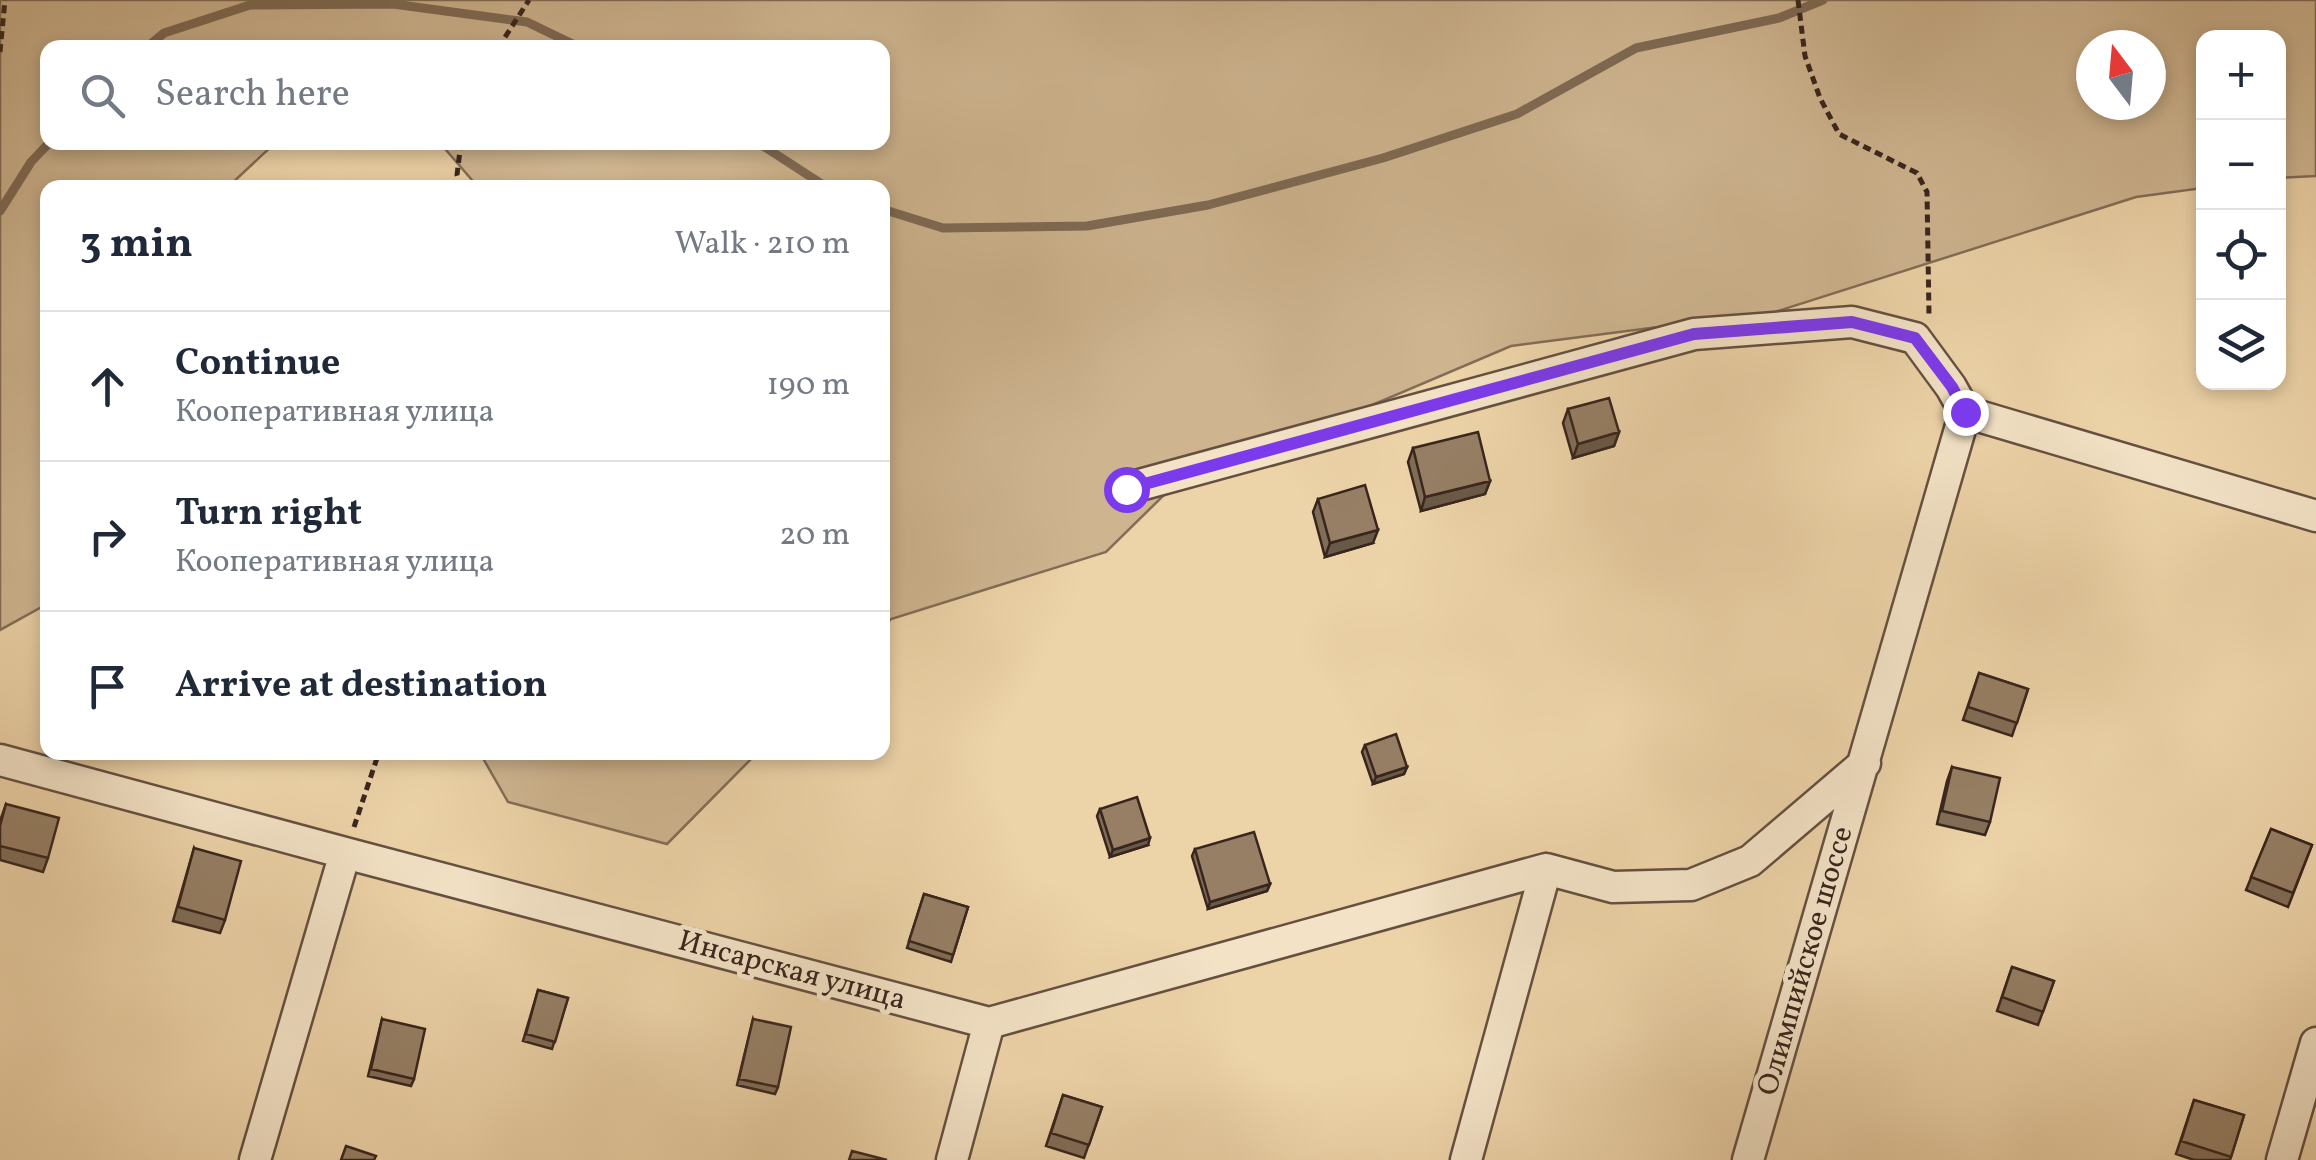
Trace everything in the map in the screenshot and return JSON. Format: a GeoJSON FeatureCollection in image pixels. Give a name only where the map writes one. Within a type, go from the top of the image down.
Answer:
{"type":"FeatureCollection","features":[{"type":"Feature","properties":{"kind":"street"},"geometry":{"type":"LineString","coordinates":[[1126,489],[1694,334],[1852,322],[1915,338],[1965,412],[2316,516]]}},
{"type":"Feature","properties":{"kind":"street","name":"Олимпийское шоссе"},"geometry":{"type":"LineString","coordinates":[[1748,1160],[1965,412]]}},
{"type":"Feature","properties":{"kind":"street","name":"Инсарская улица"},"geometry":{"type":"LineString","coordinates":[[0,760],[989,1023]]}},
{"type":"Feature","properties":{"kind":"street"},"geometry":{"type":"LineString","coordinates":[[952,1160],[989,1023],[1546,869],[1613,887],[1691,885],[1750,861],[1864,762]]}},
{"type":"Feature","properties":{"kind":"street"},"geometry":{"type":"LineString","coordinates":[[256,1160],[345,853]]}},
{"type":"Feature","properties":{"kind":"street"},"geometry":{"type":"LineString","coordinates":[[1466,1160],[1546,869]]}},
{"type":"Feature","properties":{"kind":"street"},"geometry":{"type":"LineString","coordinates":[[2282,1160],[2316,1043]]}},
{"type":"Feature","properties":{"kind":"path"},"geometry":{"type":"LineString","coordinates":[[0,52],[5,0]]}},
{"type":"Feature","properties":{"kind":"path"},"geometry":{"type":"LineString","coordinates":[[503,40],[528,0]]}},
{"type":"Feature","properties":{"kind":"path"},"geometry":{"type":"LineString","coordinates":[[1798,0],[1805,56],[1820,98],[1839,134],[1917,174],[1928,192],[1930,358]]}},
{"type":"Feature","properties":{"kind":"path"},"geometry":{"type":"LineString","coordinates":[[458,180],[460,150]]}},
{"type":"Feature","properties":{"kind":"path"},"geometry":{"type":"LineString","coordinates":[[345,853],[376,760]]}},
{"type":"Feature","properties":{"kind":"shaded area"},"geometry":{"type":"Polygon","coordinates":[[[0,0],[2316,0],[2316,176],[2286,178],[2286,30],[2196,30],[2196,189],[2136,197],[1775,312],[1511,346],[1167,492],[1106,552],[890,620],[890,180],[472,180],[446,150],[890,150],[890,40],[40,40],[40,150],[268,150],[235,180],[40,180],[40,608],[0,630],[0,0]]]}},
{"type":"Feature","properties":{"kind":"shaded area"},"geometry":{"type":"Polygon","coordinates":[[[484,760],[750,760],[667,844],[508,802],[484,760]]]}},
{"type":"Feature","properties":{"kind":"building"},"geometry":{"type":"Polygon","coordinates":[[[1609,398],[1619,432],[1578,444],[1568,409],[1609,398]]]}},
{"type":"Feature","properties":{"kind":"building"},"geometry":{"type":"Polygon","coordinates":[[[1478,432],[1490,481],[1425,497],[1413,448],[1478,432]]]}},
{"type":"Feature","properties":{"kind":"building"},"geometry":{"type":"Polygon","coordinates":[[[1365,485],[1378,530],[1330,543],[1318,499],[1365,485]]]}},
{"type":"Feature","properties":{"kind":"building"},"geometry":{"type":"Polygon","coordinates":[[[1979,673],[2028,689],[2017,723],[1968,707],[1979,673]]]}},
{"type":"Feature","properties":{"kind":"building"},"geometry":{"type":"Polygon","coordinates":[[[1396,734],[1407,767],[1376,777],[1365,745],[1396,734]]]}},
{"type":"Feature","properties":{"kind":"building"},"geometry":{"type":"Polygon","coordinates":[[[1952,767],[2000,778],[1990,822],[1942,811],[1952,767]]]}},
{"type":"Feature","properties":{"kind":"building"},"geometry":{"type":"Polygon","coordinates":[[[1137,797],[1150,838],[1113,850],[1100,809],[1137,797]]]}},
{"type":"Feature","properties":{"kind":"building"},"geometry":{"type":"Polygon","coordinates":[[[6,804],[59,818],[48,858],[0,846],[6,804]]]}},
{"type":"Feature","properties":{"kind":"building"},"geometry":{"type":"Polygon","coordinates":[[[2271,829],[2312,845],[2293,893],[2251,877],[2271,829]]]}},
{"type":"Feature","properties":{"kind":"building"},"geometry":{"type":"Polygon","coordinates":[[[1254,832],[1270,884],[1210,902],[1195,849],[1254,832]]]}},
{"type":"Feature","properties":{"kind":"building"},"geometry":{"type":"Polygon","coordinates":[[[194,848],[241,861],[225,920],[178,907],[194,848]]]}},
{"type":"Feature","properties":{"kind":"building"},"geometry":{"type":"Polygon","coordinates":[[[924,894],[968,907],[953,955],[909,941],[924,894]]]}},
{"type":"Feature","properties":{"kind":"building"},"geometry":{"type":"Polygon","coordinates":[[[2012,967],[2054,981],[2043,1012],[2002,997],[2012,967]]]}},
{"type":"Feature","properties":{"kind":"building"},"geometry":{"type":"Polygon","coordinates":[[[538,990],[568,998],[555,1042],[526,1034],[538,990]]]}},
{"type":"Feature","properties":{"kind":"building"},"geometry":{"type":"Polygon","coordinates":[[[382,1019],[425,1029],[414,1079],[371,1069],[382,1019]]]}},
{"type":"Feature","properties":{"kind":"building"},"geometry":{"type":"Polygon","coordinates":[[[753,1019],[791,1027],[778,1087],[739,1079],[753,1019]]]}},
{"type":"Feature","properties":{"kind":"building"},"geometry":{"type":"Polygon","coordinates":[[[1063,1095],[1102,1107],[1089,1145],[1051,1133],[1063,1095]]]}},
{"type":"Feature","properties":{"kind":"building"},"geometry":{"type":"Polygon","coordinates":[[[2194,1100],[2244,1115],[2231,1157],[2181,1141],[2194,1100]]]}},
{"type":"Feature","properties":{"kind":"building"},"geometry":{"type":"Polygon","coordinates":[[[346,1146],[376,1156],[374,1160],[341,1160],[346,1146]]]}},
{"type":"Feature","properties":{"kind":"building"},"geometry":{"type":"Polygon","coordinates":[[[852,1151],[887,1160],[849,1160],[852,1151]]]}},
{"type":"Feature","properties":{"kind":"waterway"},"geometry":{"type":"LineString","coordinates":[[890,211],[943,228],[1087,226],[1208,205],[1383,158],[1517,114],[1636,48],[1779,18],[1823,0]]}},
{"type":"Feature","properties":{"kind":"waterway"},"geometry":{"type":"LineString","coordinates":[[156,40],[164,33],[250,5],[393,4],[527,22],[564,40]]}},
{"type":"Feature","properties":{"kind":"waterway"},"geometry":{"type":"LineString","coordinates":[[0,211],[42,150]]}},
{"type":"Feature","properties":{"kind":"waterway"},"geometry":{"type":"LineString","coordinates":[[769,150],[816,180]]}},
{"type":"Feature","properties":{"kind":"route"},"geometry":{"type":"LineString","coordinates":[[1126,489],[1694,334],[1852,322],[1915,338],[1952,387],[1965,412]]}}]}
